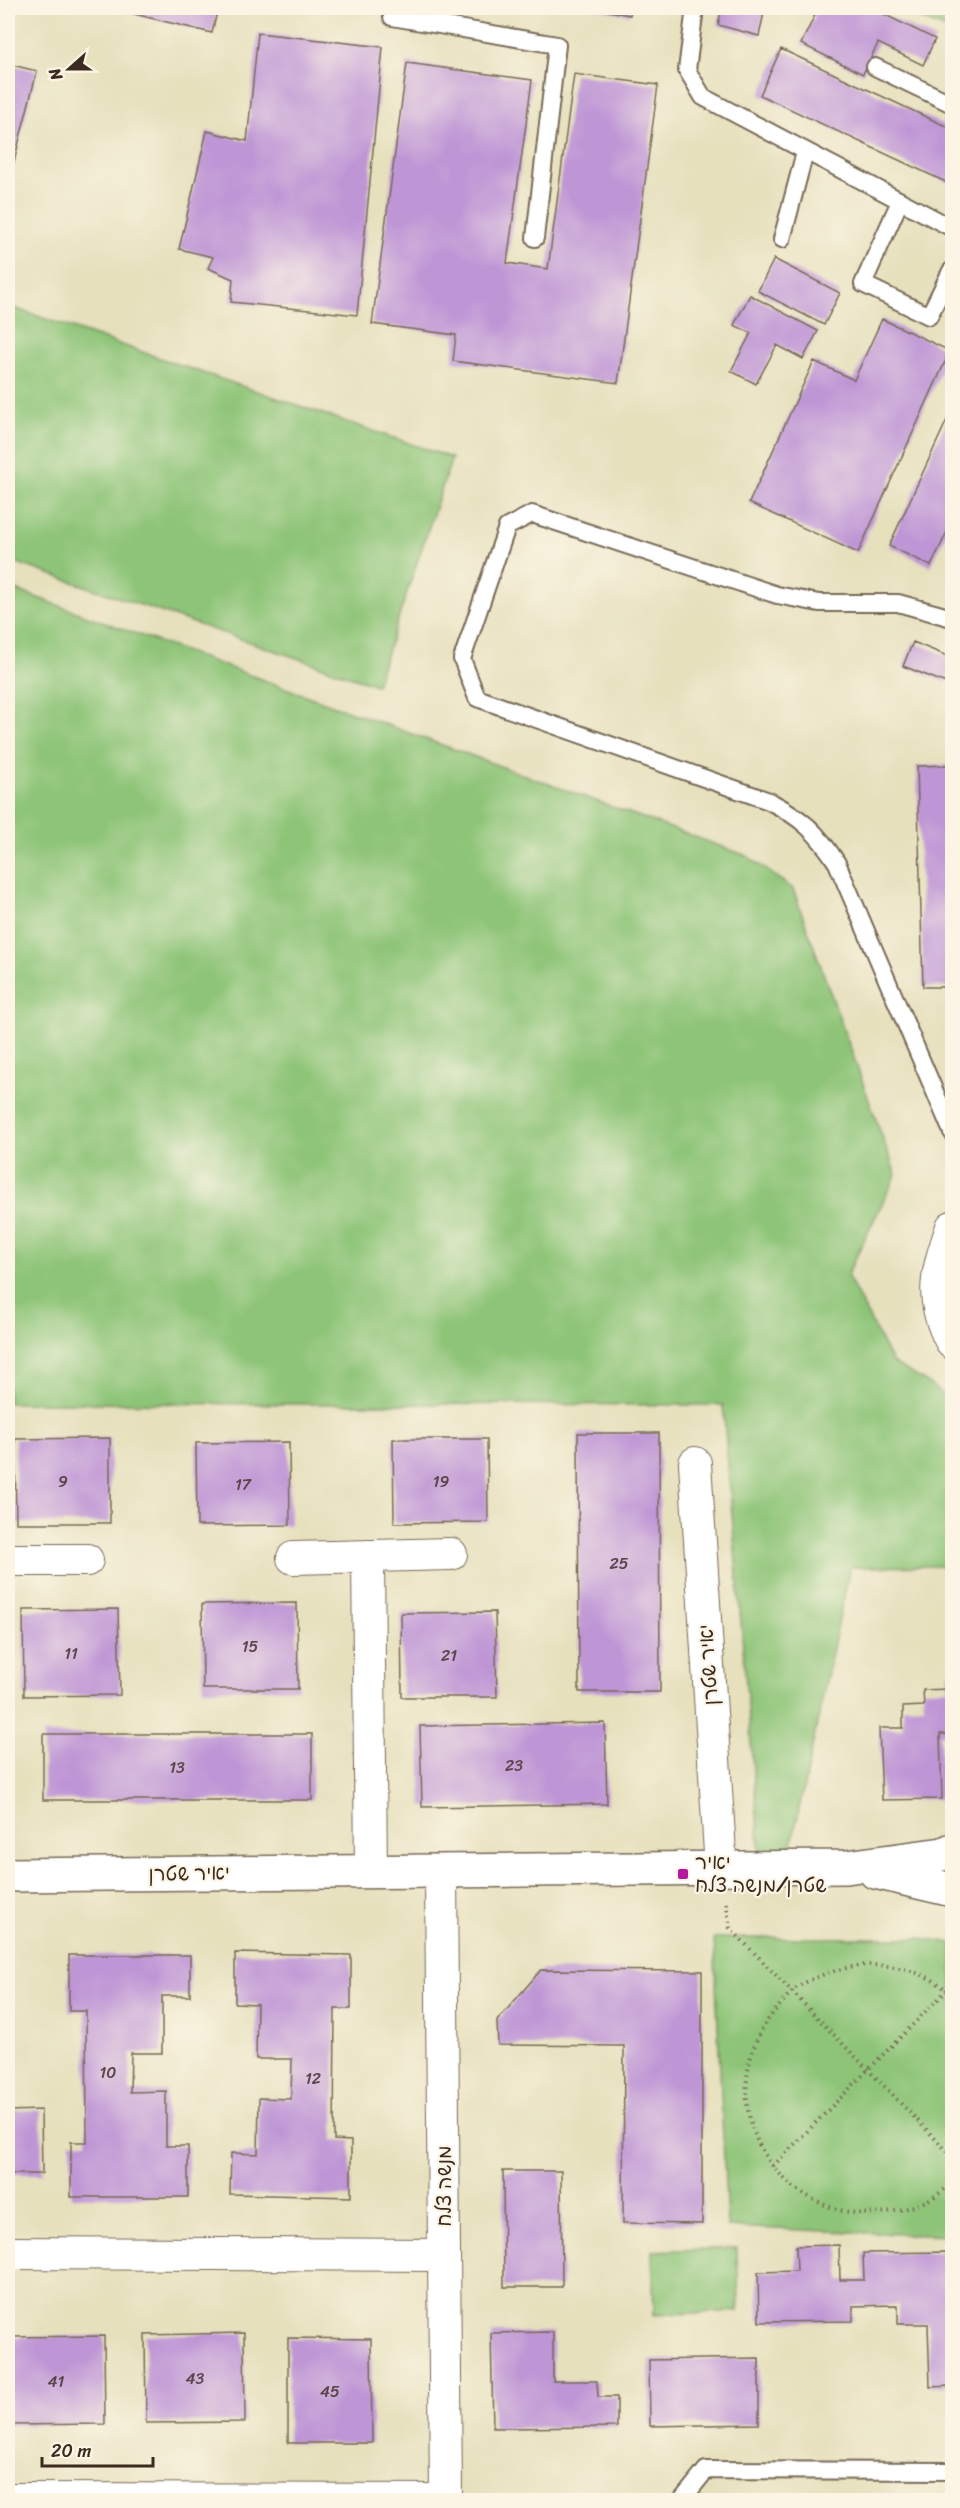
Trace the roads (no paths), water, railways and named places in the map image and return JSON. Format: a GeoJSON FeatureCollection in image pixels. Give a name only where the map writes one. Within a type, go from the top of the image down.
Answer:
{"type":"FeatureCollection","features":[{"type":"Feature","properties":{"kind":"street"},"geometry":{"type":"LineString","coordinates":[[952,1227],[937,1274],[937,1290],[946,1331],[952,1343]]}},
{"type":"Feature","properties":{"kind":"street","name":"יאיר שטרן"},"geometry":{"type":"LineString","coordinates":[[694,1462],[721,1868]]}},
{"type":"Feature","properties":{"kind":"street"},"geometry":{"type":"LineString","coordinates":[[293,1558],[451,1554]]}},
{"type":"Feature","properties":{"kind":"street"},"geometry":{"type":"LineString","coordinates":[[368,1556],[370,1871]]}},
{"type":"Feature","properties":{"kind":"street"},"geometry":{"type":"LineString","coordinates":[[8,1560],[87,1560]]}},
{"type":"Feature","properties":{"kind":"street","name":"יאיר שטרן"},"geometry":{"type":"LineString","coordinates":[[8,1875],[846,1867],[943,1854],[952,1850]]}},
{"type":"Feature","properties":{"kind":"street","name":"יאיר שטרן"},"geometry":{"type":"LineString","coordinates":[[846,1867],[952,1890]]}},
{"type":"Feature","properties":{"kind":"street","name":"מנשה צלח"},"geometry":{"type":"LineString","coordinates":[[441,1871],[446,2500]]}},
{"type":"Feature","properties":{"kind":"street"},"geometry":{"type":"LineString","coordinates":[[8,2253],[444,2255]]}},
{"type":"Feature","properties":{"kind":"street"},"geometry":{"type":"LineString","coordinates":[[28,2499],[446,2500]]}},
{"type":"Feature","properties":{"kind":"lane"},"geometry":{"type":"LineString","coordinates":[[392,8],[392,16],[557,45],[535,238]]}},
{"type":"Feature","properties":{"kind":"lane"},"geometry":{"type":"LineString","coordinates":[[695,8],[687,70],[704,97],[952,228]]}},
{"type":"Feature","properties":{"kind":"lane"},"geometry":{"type":"LineString","coordinates":[[876,68],[952,104]]}},
{"type":"Feature","properties":{"kind":"lane"},"geometry":{"type":"LineString","coordinates":[[782,239],[805,152]]}},
{"type":"Feature","properties":{"kind":"lane"},"geometry":{"type":"LineString","coordinates":[[900,201],[863,284],[929,316],[951,271]]}},
{"type":"Feature","properties":{"kind":"lane"},"geometry":{"type":"LineString","coordinates":[[952,618],[898,603],[819,603],[777,595],[532,514],[507,527],[462,659],[477,698],[769,801],[794,813],[818,834],[837,863],[952,1132]]}},
{"type":"Feature","properties":{"kind":"lane"},"geometry":{"type":"LineString","coordinates":[[682,2500],[706,2470],[952,2471]]}},
{"type":"Feature","properties":{"kind":"place","name":"יאיר שטרן/מנשה צלח"},"geometry":{"type":"Point","coordinates":[683,1874]}}]}
